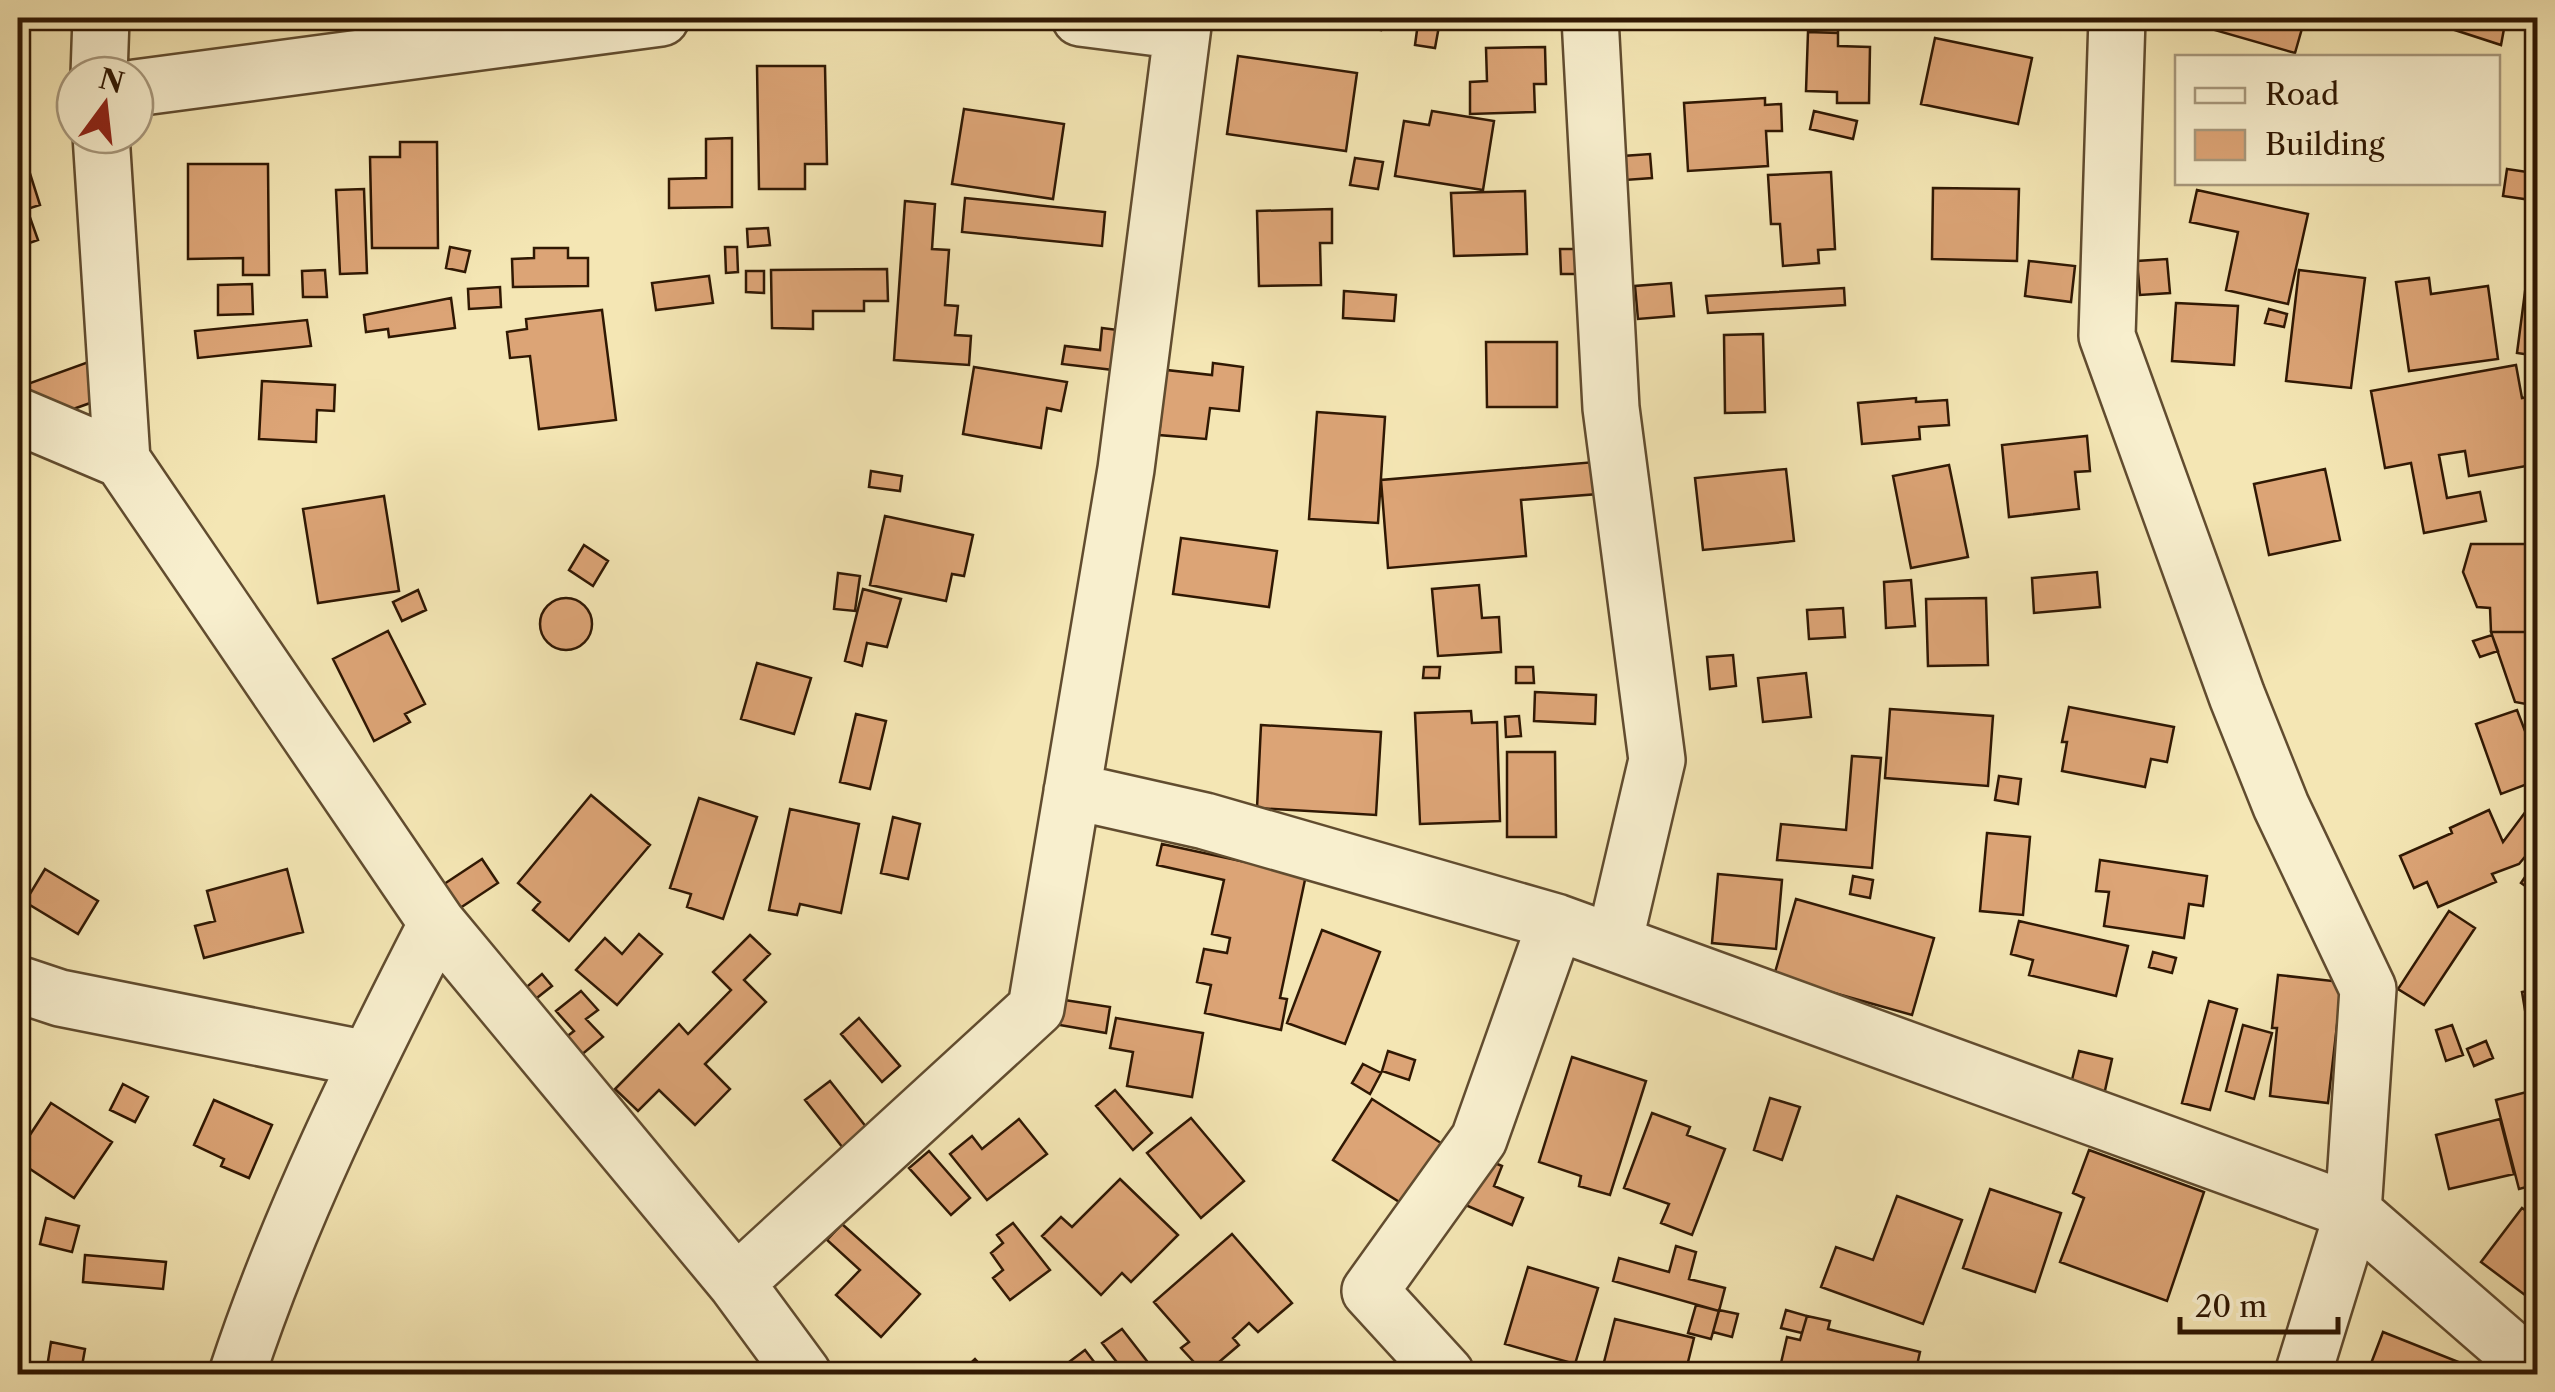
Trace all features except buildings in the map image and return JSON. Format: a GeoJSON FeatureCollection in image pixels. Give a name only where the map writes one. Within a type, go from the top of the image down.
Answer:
{"type":"FeatureCollection","features":[{"type":"Feature","properties":{"kind":"street"},"geometry":{"type":"LineString","coordinates":[[99,55],[101,18]]}},
{"type":"Feature","properties":{"kind":"street"},"geometry":{"type":"LineString","coordinates":[[155,85],[661,18]]}},
{"type":"Feature","properties":{"kind":"street"},"geometry":{"type":"LineString","coordinates":[[736,1283],[1036,1008],[1126,470],[1183,24],[1080,18]]}},
{"type":"Feature","properties":{"kind":"street"},"geometry":{"type":"LineString","coordinates":[[1590,18],[1611,408],[1657,760],[1614,944]]}},
{"type":"Feature","properties":{"kind":"street"},"geometry":{"type":"LineString","coordinates":[[2118,18],[2107,336],[2244,715],[2281,806],[2368,989],[2352,1212],[2303,1374]]}},
{"type":"Feature","properties":{"kind":"street"},"geometry":{"type":"LineString","coordinates":[[102,155],[122,460],[436,923],[736,1283],[803,1374]]}},
{"type":"Feature","properties":{"kind":"street"},"geometry":{"type":"LineString","coordinates":[[18,416],[122,460]]}},
{"type":"Feature","properties":{"kind":"street"},"geometry":{"type":"LineString","coordinates":[[1072,791],[1204,821],[1556,922],[2352,1212],[2538,1373]]}},
{"type":"Feature","properties":{"kind":"street"},"geometry":{"type":"LineString","coordinates":[[1446,1374],[1370,1291],[1479,1139],[1556,922]]}},
{"type":"Feature","properties":{"kind":"street"},"geometry":{"type":"LineString","coordinates":[[237,1374],[259,1308],[367,1060],[436,923]]}},
{"type":"Feature","properties":{"kind":"street"},"geometry":{"type":"LineString","coordinates":[[18,984],[60,998],[367,1060]]}}]}
